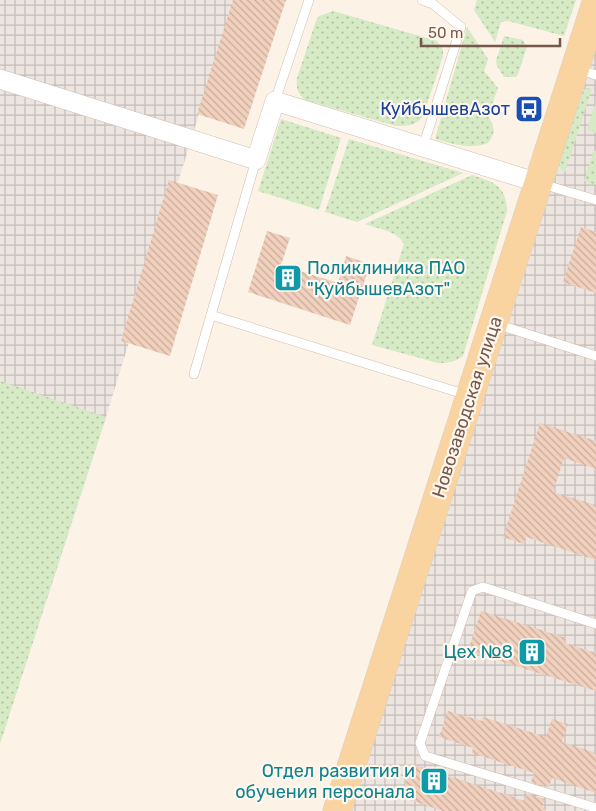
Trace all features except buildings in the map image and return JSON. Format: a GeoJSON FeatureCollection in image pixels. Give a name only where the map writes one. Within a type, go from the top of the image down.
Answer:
{"type":"FeatureCollection","features":[{"type":"Feature","properties":{"kind":"main road","name":"Новозаводская улица"},"geometry":{"type":"LineString","coordinates":[[337,811],[539,183],[586,72],[596,3]]}},
{"type":"Feature","properties":{"kind":"street"},"geometry":{"type":"LineString","coordinates":[[0,79],[256,160],[275,101],[539,183]]}},
{"type":"Feature","properties":{"kind":"lane"},"geometry":{"type":"LineString","coordinates":[[275,101],[309,0]]}},
{"type":"Feature","properties":{"kind":"lane"},"geometry":{"type":"LineString","coordinates":[[422,0],[433,4],[461,27],[424,147]]}},
{"type":"Feature","properties":{"kind":"lane"},"geometry":{"type":"LineString","coordinates":[[194,374],[256,160]]}},
{"type":"Feature","properties":{"kind":"lane"},"geometry":{"type":"LineString","coordinates":[[539,183],[596,200]]}},
{"type":"Feature","properties":{"kind":"lane"},"geometry":{"type":"LineString","coordinates":[[211,315],[470,396]]}},
{"type":"Feature","properties":{"kind":"lane"},"geometry":{"type":"LineString","coordinates":[[494,323],[596,356]]}},
{"type":"Feature","properties":{"kind":"lane"},"geometry":{"type":"LineString","coordinates":[[596,624],[483,587],[472,591],[420,743],[425,756],[596,808]]}},
{"type":"Feature","properties":{"kind":"shaded area"},"geometry":{"type":"Polygon","coordinates":[[[0,0],[234,0],[106,417],[51,586],[0,570],[0,0]]]}},
{"type":"Feature","properties":{"kind":"shaded area"},"geometry":{"type":"Polygon","coordinates":[[[596,19],[596,811],[346,811],[521,285],[596,19]]]}},
{"type":"Feature","properties":{"kind":"green space"},"geometry":{"type":"Polygon","coordinates":[[[477,0],[576,0],[564,36],[508,21],[501,22],[495,42],[474,10],[477,0]]]}},
{"type":"Feature","properties":{"kind":"green space"},"geometry":{"type":"Polygon","coordinates":[[[333,11],[437,41],[443,50],[443,56],[423,116],[418,122],[396,126],[305,100],[300,95],[297,88],[297,78],[316,21],[319,16],[333,11]]]}},
{"type":"Feature","properties":{"kind":"green space"},"geometry":{"type":"Polygon","coordinates":[[[467,27],[488,59],[484,71],[498,88],[488,116],[493,127],[492,136],[488,143],[474,146],[461,146],[435,139],[467,27]]]}},
{"type":"Feature","properties":{"kind":"green space"},"geometry":{"type":"Polygon","coordinates":[[[504,36],[523,40],[527,47],[516,77],[504,77],[497,66],[496,61],[504,36]]]}},
{"type":"Feature","properties":{"kind":"green space"},"geometry":{"type":"Polygon","coordinates":[[[587,88],[592,88],[565,172],[561,170],[559,160],[581,92],[587,88]]]}},
{"type":"Feature","properties":{"kind":"green space"},"geometry":{"type":"Polygon","coordinates":[[[596,102],[596,133],[587,130],[596,102]]]}},
{"type":"Feature","properties":{"kind":"green space"},"geometry":{"type":"Polygon","coordinates":[[[281,119],[341,138],[319,210],[258,191],[281,119]]]}},
{"type":"Feature","properties":{"kind":"green space"},"geometry":{"type":"Polygon","coordinates":[[[349,139],[463,173],[357,222],[325,212],[349,139]]]}},
{"type":"Feature","properties":{"kind":"green space"},"geometry":{"type":"Polygon","coordinates":[[[594,151],[596,151],[596,185],[584,181],[594,151]]]}},
{"type":"Feature","properties":{"kind":"green space"},"geometry":{"type":"Polygon","coordinates":[[[472,175],[487,180],[501,190],[506,202],[507,211],[463,356],[451,362],[438,363],[372,345],[404,244],[392,233],[365,224],[472,175]]]}},
{"type":"Feature","properties":{"kind":"green space"},"geometry":{"type":"Polygon","coordinates":[[[0,381],[106,417],[0,744],[0,381]]]}},
{"type":"Feature","properties":{"kind":"place","name":"КуйбышевАзот"},"geometry":{"type":"Point","coordinates":[529,109]}},
{"type":"Feature","properties":{"kind":"place","name":"Поликлиника ПАО \"КуйбышевАзот\""},"geometry":{"type":"Point","coordinates":[288,278]}},
{"type":"Feature","properties":{"kind":"place","name":"Цех №8"},"geometry":{"type":"Point","coordinates":[532,652]}},
{"type":"Feature","properties":{"kind":"place","name":"Отдел развития и обучения персонала"},"geometry":{"type":"Point","coordinates":[434,781]}}]}
